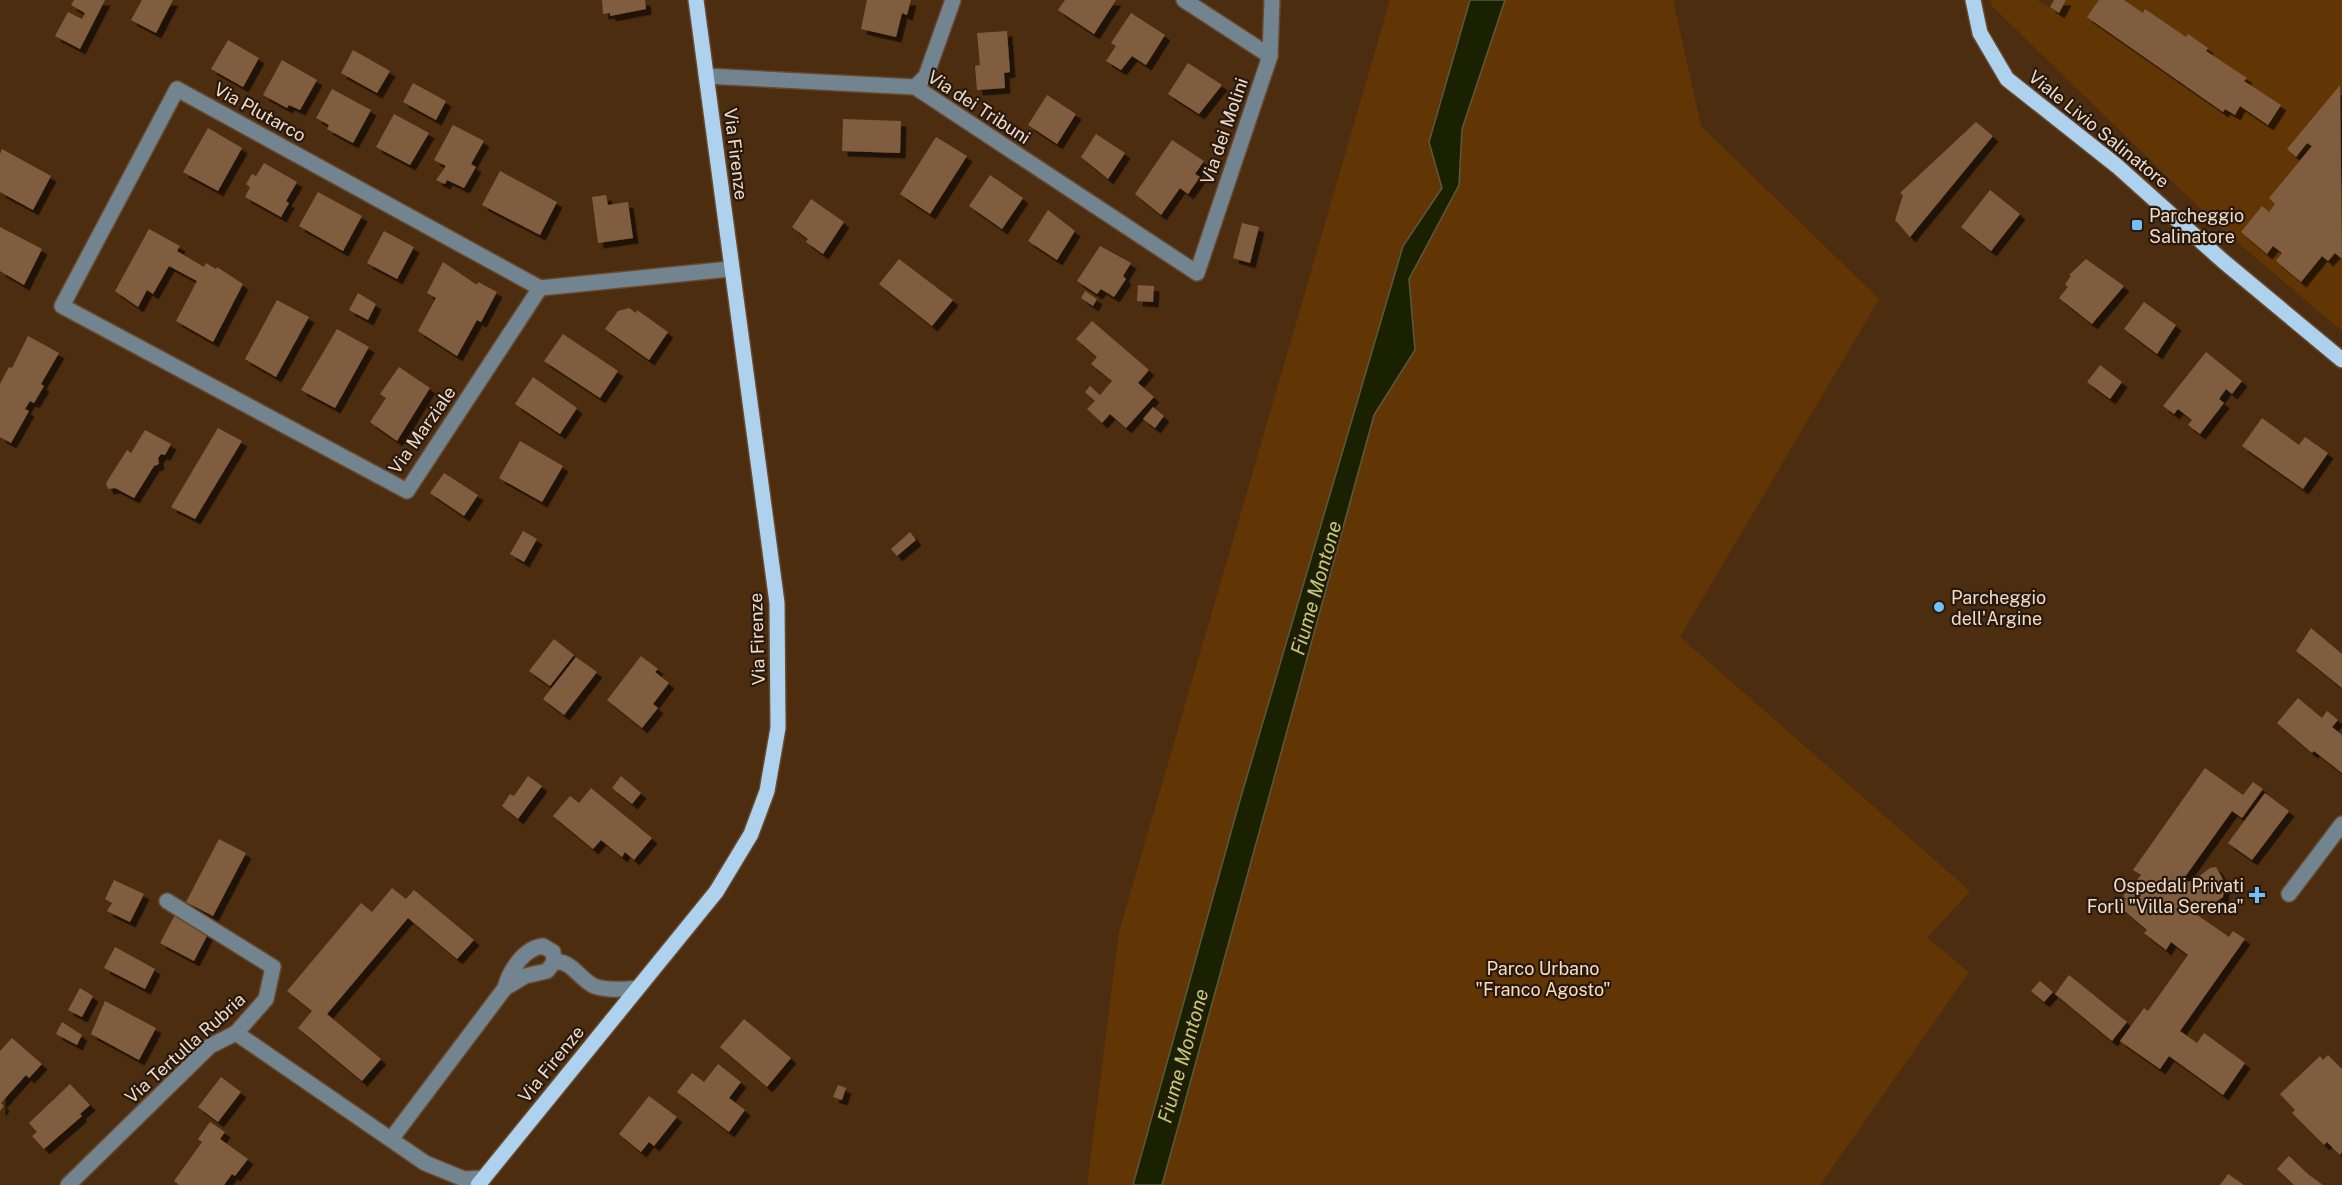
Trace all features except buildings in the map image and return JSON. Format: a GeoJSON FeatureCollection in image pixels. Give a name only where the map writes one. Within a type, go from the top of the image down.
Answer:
{"type":"FeatureCollection","features":[{"type":"Feature","properties":{"kind":"main road","name":"Via Firenze"},"geometry":{"type":"LineString","coordinates":[[481,1182],[716,892],[751,834],[767,791],[778,728],[777,603],[770,538],[730,269],[696,0]]}},
{"type":"Feature","properties":{"kind":"main road","name":"Viale Livio Salinatore"},"geometry":{"type":"LineString","coordinates":[[1973,0],[1980,33],[2007,79],[2117,166],[2223,261],[2342,360]]}},
{"type":"Feature","properties":{"kind":"street"},"geometry":{"type":"LineString","coordinates":[[915,87],[926,76],[953,0]]}},
{"type":"Feature","properties":{"kind":"street"},"geometry":{"type":"LineString","coordinates":[[1184,0],[1269,56]]}},
{"type":"Feature","properties":{"kind":"street","name":"Via dei Molini"},"geometry":{"type":"LineString","coordinates":[[1197,273],[1269,56],[1272,0]]}},
{"type":"Feature","properties":{"kind":"street","name":"Via dei Tribuni"},"geometry":{"type":"LineString","coordinates":[[706,76],[915,87],[1197,273]]}},
{"type":"Feature","properties":{"kind":"street","name":"Via Plutarco"},"geometry":{"type":"LineString","coordinates":[[62,306],[177,89],[540,288]]}},
{"type":"Feature","properties":{"kind":"street"},"geometry":{"type":"LineString","coordinates":[[540,288],[730,269]]}},
{"type":"Feature","properties":{"kind":"street","name":"Via Marziale"},"geometry":{"type":"LineString","coordinates":[[62,306],[407,491],[540,288]]}},
{"type":"Feature","properties":{"kind":"street"},"geometry":{"type":"LineString","coordinates":[[2289,894],[2342,824]]}},
{"type":"Feature","properties":{"kind":"street","name":"Via Tertulla Rubria"},"geometry":{"type":"LineString","coordinates":[[68,1185],[210,1046],[236,1033],[266,999],[273,967],[167,901]]}},
{"type":"Feature","properties":{"kind":"street"},"geometry":{"type":"LineString","coordinates":[[392,1138],[505,988],[525,976],[548,971],[554,962],[553,952],[548,947],[537,946],[517,964],[507,978],[505,988]]}},
{"type":"Feature","properties":{"kind":"street"},"geometry":{"type":"LineString","coordinates":[[554,962],[566,963],[593,985],[609,989],[638,988]]}},
{"type":"Feature","properties":{"kind":"street"},"geometry":{"type":"LineString","coordinates":[[236,1033],[392,1138],[425,1163],[464,1179],[481,1182]]}},
{"type":"Feature","properties":{"kind":"street"},"geometry":{"type":"LineString","coordinates":[[425,1163],[440,1185]]}},
{"type":"Feature","properties":{"kind":"green space","name":"Parco Urbano \"Franco Agosto\""},"geometry":{"type":"Polygon","coordinates":[[[1390,0],[1673,0],[1701,126],[1879,299],[1680,637],[1970,891],[1927,938],[1969,972],[1820,1185],[1087,1185],[1119,932],[1390,0]]]}},
{"type":"Feature","properties":{"kind":"green space"},"geometry":{"type":"Polygon","coordinates":[[[1991,0],[2037,0],[2059,13],[2066,0],[2342,0],[2342,331],[2216,224],[1990,4],[1991,0]]]}},
{"type":"Feature","properties":{"kind":"water","name":"Fiume Montone"},"geometry":{"type":"Polygon","coordinates":[[[1470,0],[1505,0],[1462,129],[1459,185],[1409,279],[1415,350],[1374,415],[1162,1185],[1133,1185],[1238,807],[1403,246],[1442,188],[1429,142],[1470,0]]]}},
{"type":"Feature","properties":{"kind":"place","name":"Parcheggio Salinatore"},"geometry":{"type":"Point","coordinates":[2137,225]}},
{"type":"Feature","properties":{"kind":"place","name":"Parcheggio dell'Argine"},"geometry":{"type":"Point","coordinates":[1939,607]}},
{"type":"Feature","properties":{"kind":"place","name":"Ospedali Privati Forlì \"Villa Serena\""},"geometry":{"type":"Point","coordinates":[2257,895]}}]}
